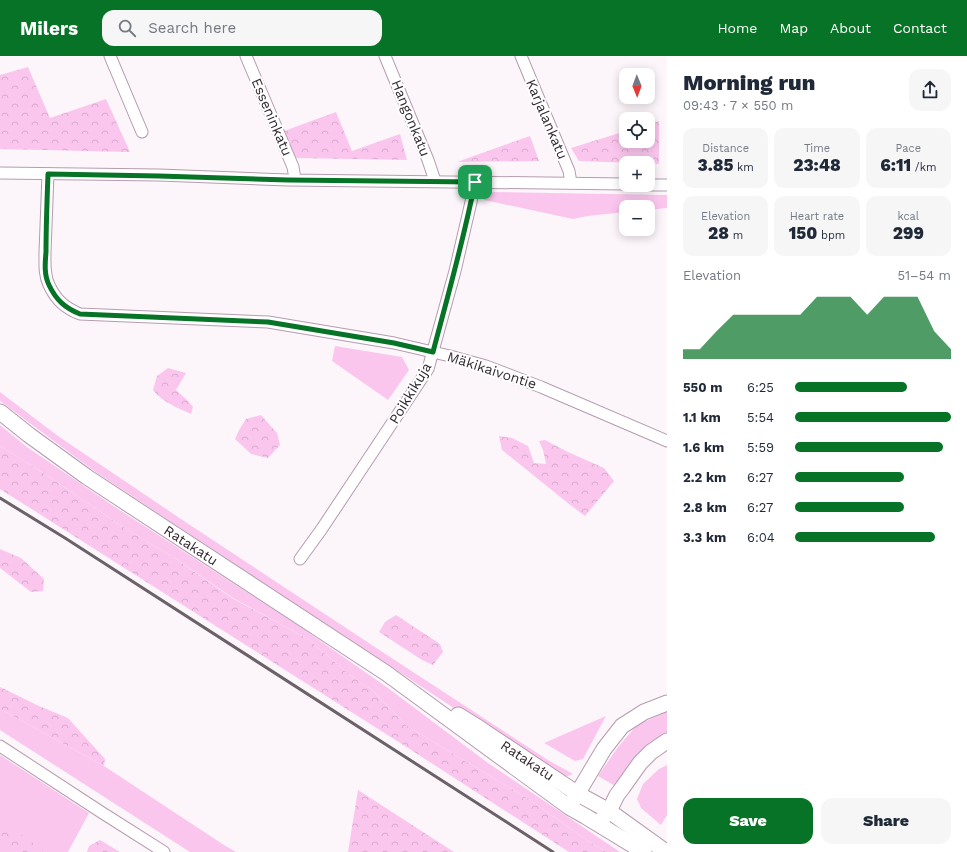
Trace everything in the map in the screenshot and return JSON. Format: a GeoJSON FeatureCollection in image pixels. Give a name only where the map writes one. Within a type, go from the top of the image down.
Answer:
{"type":"FeatureCollection","features":[{"type":"Feature","properties":{"kind":"main road","name":"Ratakatu"},"geometry":{"type":"LineString","coordinates":[[0,412],[87,477],[386,673],[479,728],[578,794],[609,811],[666,852]]}},
{"type":"Feature","properties":{"kind":"main road","name":"Ratakatu"},"geometry":{"type":"LineString","coordinates":[[386,673],[569,807],[644,852]]}},
{"type":"Feature","properties":{"kind":"main road"},"geometry":{"type":"LineString","coordinates":[[569,807],[604,749],[622,726],[644,712],[667,703]]}},
{"type":"Feature","properties":{"kind":"main road"},"geometry":{"type":"LineString","coordinates":[[598,824],[609,811],[617,795],[640,763],[651,752],[667,741]]}},
{"type":"Feature","properties":{"kind":"street"},"geometry":{"type":"LineString","coordinates":[[110,56],[142,132]]}},
{"type":"Feature","properties":{"kind":"street","name":"Esseninkatu"},"geometry":{"type":"LineString","coordinates":[[246,56],[293,167],[295,179]]}},
{"type":"Feature","properties":{"kind":"street","name":"Hangonkatu"},"geometry":{"type":"LineString","coordinates":[[385,56],[428,160],[435,181]]}},
{"type":"Feature","properties":{"kind":"street","name":"Karjalankatu"},"geometry":{"type":"LineString","coordinates":[[521,56],[569,172],[571,183]]}},
{"type":"Feature","properties":{"kind":"street"},"geometry":{"type":"LineString","coordinates":[[0,173],[619,184]]}},
{"type":"Feature","properties":{"kind":"street","name":"Mäkikaivontie"},"geometry":{"type":"LineString","coordinates":[[48,174],[46,230],[46,274],[48,285],[59,302],[80,314],[268,322],[394,343],[486,366],[541,387],[667,442]]}},
{"type":"Feature","properties":{"kind":"street","name":"Poikkikuja"},"geometry":{"type":"LineString","coordinates":[[300,559],[321,530],[428,369],[455,271],[475,182]]}},
{"type":"Feature","properties":{"kind":"street"},"geometry":{"type":"LineString","coordinates":[[655,185],[667,185]]}},
{"type":"Feature","properties":{"kind":"street"},"geometry":{"type":"LineString","coordinates":[[0,746],[164,852]]}},
{"type":"Feature","properties":{"kind":"green space"},"geometry":{"type":"Polygon","coordinates":[[[28,67],[50,118],[106,99],[130,152],[0,149],[0,75],[28,67]]]}},
{"type":"Feature","properties":{"kind":"green space"},"geometry":{"type":"Polygon","coordinates":[[[336,112],[352,151],[400,134],[407,160],[295,158],[284,131],[336,112]]]}},
{"type":"Feature","properties":{"kind":"green space"},"geometry":{"type":"Polygon","coordinates":[[[659,121],[659,164],[655,164],[655,156],[619,156],[619,162],[579,161],[571,148],[619,133],[619,148],[655,148],[655,122],[659,121]]]}},
{"type":"Feature","properties":{"kind":"green space"},"geometry":{"type":"Polygon","coordinates":[[[530,136],[539,161],[457,162],[530,136]]]}},
{"type":"Feature","properties":{"kind":"green space"},"geometry":{"type":"Polygon","coordinates":[[[489,192],[667,195],[667,208],[655,209],[655,200],[619,200],[619,213],[573,219],[484,200],[483,195],[489,192]]]}},
{"type":"Feature","properties":{"kind":"green space"},"geometry":{"type":"Polygon","coordinates":[[[335,346],[402,357],[409,370],[388,400],[332,361],[335,346]]]}},
{"type":"Feature","properties":{"kind":"green space"},"geometry":{"type":"Polygon","coordinates":[[[168,368],[186,373],[176,390],[193,407],[191,414],[166,401],[153,390],[157,376],[168,368]]]}},
{"type":"Feature","properties":{"kind":"green space"},"geometry":{"type":"Polygon","coordinates":[[[0,392],[58,436],[181,519],[548,760],[573,774],[568,776],[560,776],[525,755],[97,473],[0,401],[0,392]]]}},
{"type":"Feature","properties":{"kind":"green space"},"geometry":{"type":"Polygon","coordinates":[[[261,415],[277,433],[280,445],[268,458],[251,454],[235,439],[246,419],[261,415]]]}},
{"type":"Feature","properties":{"kind":"green space"},"geometry":{"type":"Polygon","coordinates":[[[0,425],[27,447],[115,507],[299,626],[388,688],[488,763],[620,852],[606,852],[530,800],[407,726],[372,690],[350,675],[308,639],[233,598],[176,559],[120,525],[45,474],[0,446],[0,425]]]}},
{"type":"Feature","properties":{"kind":"green space"},"geometry":{"type":"Polygon","coordinates":[[[499,436],[512,438],[528,446],[534,463],[546,464],[543,450],[539,441],[545,440],[604,468],[614,481],[585,516],[502,450],[499,436]]]}},
{"type":"Feature","properties":{"kind":"green space"},"geometry":{"type":"Polygon","coordinates":[[[0,446],[45,474],[120,525],[176,559],[232,598],[308,639],[350,675],[372,690],[407,726],[530,800],[606,852],[569,852],[0,489],[0,446]]]}},
{"type":"Feature","properties":{"kind":"green space"},"geometry":{"type":"Polygon","coordinates":[[[0,549],[21,558],[44,579],[43,591],[31,592],[0,568],[0,549]]]}},
{"type":"Feature","properties":{"kind":"green space"},"geometry":{"type":"Polygon","coordinates":[[[396,615],[440,644],[443,652],[433,665],[422,660],[379,632],[385,622],[396,615]]]}},
{"type":"Feature","properties":{"kind":"green space"},"geometry":{"type":"Polygon","coordinates":[[[0,687],[68,718],[105,759],[104,766],[0,709],[0,687]]]}},
{"type":"Feature","properties":{"kind":"green space"},"geometry":{"type":"Polygon","coordinates":[[[0,709],[104,766],[236,852],[190,852],[0,730],[0,709]]]}},
{"type":"Feature","properties":{"kind":"green space"},"geometry":{"type":"Polygon","coordinates":[[[667,712],[667,733],[647,745],[635,757],[615,786],[598,776],[618,747],[637,725],[667,712]]]}},
{"type":"Feature","properties":{"kind":"green space"},"geometry":{"type":"Polygon","coordinates":[[[606,716],[583,759],[575,761],[544,743],[606,716]]]}},
{"type":"Feature","properties":{"kind":"green space"},"geometry":{"type":"Polygon","coordinates":[[[0,755],[89,813],[68,852],[0,852],[0,755]]]}},
{"type":"Feature","properties":{"kind":"green space"},"geometry":{"type":"Polygon","coordinates":[[[667,765],[667,815],[661,825],[641,808],[637,799],[643,784],[659,769],[667,765]]]}},
{"type":"Feature","properties":{"kind":"green space"},"geometry":{"type":"Polygon","coordinates":[[[358,790],[454,852],[348,852],[358,790]]]}},
{"type":"Feature","properties":{"kind":"green space"},"geometry":{"type":"Polygon","coordinates":[[[0,822],[42,849],[43,852],[11,852],[0,843],[0,822]]]}},
{"type":"Feature","properties":{"kind":"green space"},"geometry":{"type":"Polygon","coordinates":[[[100,840],[120,852],[87,852],[89,846],[100,840]]]}},
{"type":"Feature","properties":{"kind":"railway"},"geometry":{"type":"LineString","coordinates":[[0,498],[65,538],[553,852]]}},
{"type":"Feature","properties":{"kind":"route"},"geometry":{"type":"LineString","coordinates":[[48,174],[288,180],[475,182],[455,271],[433,352],[394,343],[268,322],[80,314],[59,302],[48,285],[46,274],[46,230],[48,174]]}}]}
